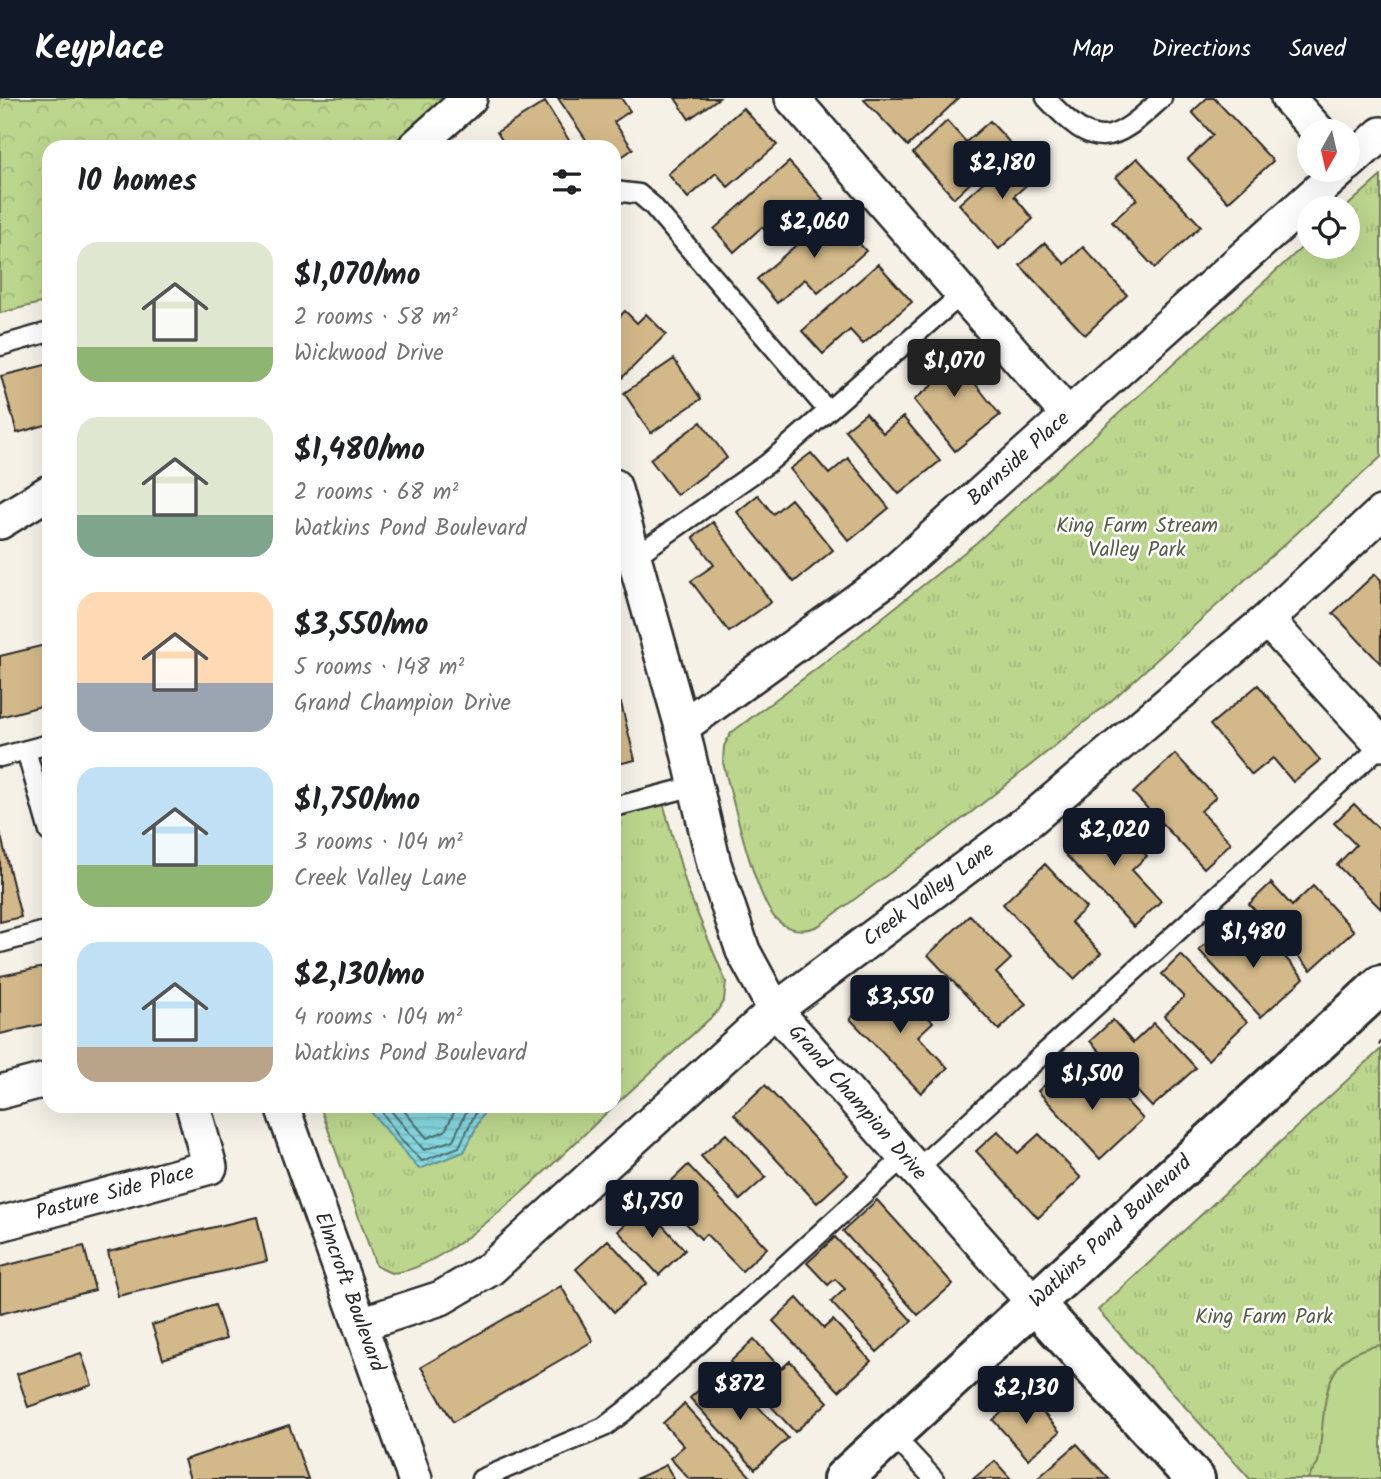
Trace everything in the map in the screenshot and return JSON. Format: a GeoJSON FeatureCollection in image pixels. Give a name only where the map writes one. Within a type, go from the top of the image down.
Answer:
{"type":"FeatureCollection","features":[{"type":"Feature","properties":{"kind":"street"},"geometry":{"type":"LineString","coordinates":[[423,140],[470,98]]}},
{"type":"Feature","properties":{"kind":"street"},"geometry":{"type":"LineString","coordinates":[[792,98],[1068,415]]}},
{"type":"Feature","properties":{"kind":"street"},"geometry":{"type":"LineString","coordinates":[[1288,98],[1307,119]]}},
{"type":"Feature","properties":{"kind":"street"},"geometry":{"type":"LineString","coordinates":[[1360,153],[1381,134]]}},
{"type":"Feature","properties":{"kind":"street","name":"Barnside Place"},"geometry":{"type":"LineString","coordinates":[[682,727],[884,581],[1328,182]]}},
{"type":"Feature","properties":{"kind":"street"},"geometry":{"type":"LineString","coordinates":[[0,522],[42,496]]}},
{"type":"Feature","properties":{"kind":"street","name":"Grand Champion Drive"},"geometry":{"type":"LineString","coordinates":[[621,511],[682,727],[727,910],[743,951],[775,1010],[1034,1303],[1195,1479]]}},
{"type":"Feature","properties":{"kind":"street","name":"Creek Valley Lane"},"geometry":{"type":"LineString","coordinates":[[361,1324],[442,1298],[490,1269],[775,1010],[1031,819],[1267,620],[1381,513]]}},
{"type":"Feature","properties":{"kind":"street"},"geometry":{"type":"LineString","coordinates":[[1267,620],[1381,745]]}},
{"type":"Feature","properties":{"kind":"street","name":"Watkins Pond Boulevard"},"geometry":{"type":"LineString","coordinates":[[843,1479],[1381,985]]}},
{"type":"Feature","properties":{"kind":"street"},"geometry":{"type":"LineString","coordinates":[[0,1091],[42,1081]]}},
{"type":"Feature","properties":{"kind":"street","name":"Pasture Side Place"},"geometry":{"type":"LineString","coordinates":[[0,1224],[209,1167],[195,1113]]}},
{"type":"Feature","properties":{"kind":"street","name":"Elmcroft Boulevard"},"geometry":{"type":"LineString","coordinates":[[285,1113],[415,1479]]}},
{"type":"Feature","properties":{"kind":"lane"},"geometry":{"type":"LineString","coordinates":[[1046,98],[1069,123],[1099,136],[1116,135],[1129,129],[1162,98]]}},
{"type":"Feature","properties":{"kind":"lane"},"geometry":{"type":"LineString","coordinates":[[621,192],[639,194],[652,205],[828,411]]}},
{"type":"Feature","properties":{"kind":"lane"},"geometry":{"type":"LineString","coordinates":[[634,557],[767,464],[962,294]]}},
{"type":"Feature","properties":{"kind":"lane"},"geometry":{"type":"LineString","coordinates":[[0,346],[42,334]]}},
{"type":"Feature","properties":{"kind":"lane"},"geometry":{"type":"LineString","coordinates":[[481,1479],[604,1427],[625,1411],[910,1163],[1381,745]]}},
{"type":"Feature","properties":{"kind":"lane"},"geometry":{"type":"LineString","coordinates":[[0,757],[42,746]]}},
{"type":"Feature","properties":{"kind":"lane"},"geometry":{"type":"LineString","coordinates":[[26,750],[42,807]]}},
{"type":"Feature","properties":{"kind":"lane"},"geometry":{"type":"LineString","coordinates":[[621,805],[695,786]]}},
{"type":"Feature","properties":{"kind":"lane"},"geometry":{"type":"LineString","coordinates":[[0,943],[42,932]]}},
{"type":"Feature","properties":{"kind":"lane"},"geometry":{"type":"LineString","coordinates":[[892,1434],[934,1479]]}},
{"type":"Feature","properties":{"kind":"green space"},"geometry":{"type":"Polygon","coordinates":[[[0,98],[470,98],[423,140],[42,140],[42,303],[0,313],[0,98]]]}},
{"type":"Feature","properties":{"kind":"green space","name":"King Farm Stream Valley Park"},"geometry":{"type":"Polygon","coordinates":[[[1381,176],[1381,457],[1111,701],[973,811],[820,925],[808,929],[785,926],[767,906],[738,821],[723,763],[724,746],[731,733],[976,543],[1297,252],[1297,259],[1360,259],[1358,196],[1381,176]]]}},
{"type":"Feature","properties":{"kind":"green space"},"geometry":{"type":"Polygon","coordinates":[[[662,799],[688,891],[726,982],[724,1000],[716,1013],[621,1100],[621,810],[662,799]]]}},
{"type":"Feature","properties":{"kind":"green space","name":"King Farm Park"},"geometry":{"type":"Polygon","coordinates":[[[1381,1049],[1381,1479],[1250,1479],[1098,1310],[1381,1049]]]}},
{"type":"Feature","properties":{"kind":"green space"},"geometry":{"type":"Polygon","coordinates":[[[322,1113],[607,1113],[508,1205],[445,1252],[416,1267],[391,1273],[376,1266],[322,1113]]]}},
{"type":"Feature","properties":{"kind":"green space"},"geometry":{"type":"Polygon","coordinates":[[[1381,1345],[1381,1479],[1308,1479],[1319,1459],[1327,1391],[1332,1377],[1349,1356],[1381,1345]]]}},
{"type":"Feature","properties":{"kind":"water"},"geometry":{"type":"Polygon","coordinates":[[[372,1113],[484,1113],[464,1152],[419,1169],[372,1113]]]}},
{"type":"Feature","properties":{"kind":"building"},"geometry":{"type":"Polygon","coordinates":[[[558,98],[621,98],[630,111],[614,122],[633,149],[621,157],[621,140],[586,140],[558,98]]]}},
{"type":"Feature","properties":{"kind":"building"},"geometry":{"type":"Polygon","coordinates":[[[675,98],[719,98],[689,119],[675,98]]]}},
{"type":"Feature","properties":{"kind":"building"},"geometry":{"type":"Polygon","coordinates":[[[959,98],[908,146],[864,100],[959,98]]]}},
{"type":"Feature","properties":{"kind":"building"},"geometry":{"type":"Polygon","coordinates":[[[1207,98],[1214,98],[1273,161],[1228,202],[1188,159],[1213,135],[1192,112],[1207,98]]]}},
{"type":"Feature","properties":{"kind":"building"},"geometry":{"type":"Polygon","coordinates":[[[545,102],[569,140],[502,140],[497,132],[545,102]]]}},
{"type":"Feature","properties":{"kind":"building"},"geometry":{"type":"Polygon","coordinates":[[[743,108],[777,145],[728,187],[716,173],[688,198],[668,174],[743,108]]]}},
{"type":"Feature","properties":{"kind":"building"},"geometry":{"type":"Polygon","coordinates":[[[947,121],[966,142],[990,121],[1012,145],[954,198],[913,153],[947,121]]]}},
{"type":"Feature","properties":{"kind":"building"},"geometry":{"type":"Polygon","coordinates":[[[1018,151],[1039,174],[1014,196],[1033,219],[999,249],[959,204],[1018,151]]]}},
{"type":"Feature","properties":{"kind":"building"},"geometry":{"type":"Polygon","coordinates":[[[1137,158],[1201,226],[1155,268],[1112,222],[1137,199],[1116,177],[1137,158]]]}},
{"type":"Feature","properties":{"kind":"building"},"geometry":{"type":"Polygon","coordinates":[[[789,162],[823,199],[775,242],[762,227],[734,252],[714,229],[789,162]]]}},
{"type":"Feature","properties":{"kind":"building"},"geometry":{"type":"Polygon","coordinates":[[[833,213],[866,251],[818,293],[805,279],[777,303],[757,279],[833,213]]]}},
{"type":"Feature","properties":{"kind":"building"},"geometry":{"type":"Polygon","coordinates":[[[1045,243],[1065,264],[1083,247],[1127,295],[1085,335],[1020,265],[1045,243]]]}},
{"type":"Feature","properties":{"kind":"building"},"geometry":{"type":"Polygon","coordinates":[[[878,264],[912,302],[863,344],[850,330],[823,354],[802,331],[878,264]]]}},
{"type":"Feature","properties":{"kind":"building"},"geometry":{"type":"Polygon","coordinates":[[[625,311],[637,323],[646,314],[666,334],[621,379],[621,315],[625,311]]]}},
{"type":"Feature","properties":{"kind":"building"},"geometry":{"type":"Polygon","coordinates":[[[943,343],[1000,415],[955,451],[914,400],[935,383],[918,363],[943,343]]]}},
{"type":"Feature","properties":{"kind":"building"},"geometry":{"type":"Polygon","coordinates":[[[674,359],[701,399],[651,433],[624,393],[674,359]]]}},
{"type":"Feature","properties":{"kind":"building"},"geometry":{"type":"Polygon","coordinates":[[[42,366],[42,426],[17,433],[1,376],[42,366]]]}},
{"type":"Feature","properties":{"kind":"building"},"geometry":{"type":"Polygon","coordinates":[[[866,413],[883,433],[903,417],[940,461],[899,494],[845,430],[866,413]]]}},
{"type":"Feature","properties":{"kind":"building"},"geometry":{"type":"Polygon","coordinates":[[[701,422],[727,458],[677,495],[650,459],[701,422]]]}},
{"type":"Feature","properties":{"kind":"building"},"geometry":{"type":"Polygon","coordinates":[[[811,453],[829,474],[848,458],[889,508],[849,541],[790,469],[811,453]]]}},
{"type":"Feature","properties":{"kind":"building"},"geometry":{"type":"Polygon","coordinates":[[[758,495],[773,514],[791,499],[833,550],[794,582],[737,512],[758,495]]]}},
{"type":"Feature","properties":{"kind":"building"},"geometry":{"type":"Polygon","coordinates":[[[713,522],[771,602],[729,632],[691,581],[714,565],[693,537],[713,522]]]}},
{"type":"Feature","properties":{"kind":"building"},"geometry":{"type":"Polygon","coordinates":[[[1375,574],[1381,580],[1381,664],[1333,613],[1375,574]]]}},
{"type":"Feature","properties":{"kind":"building"},"geometry":{"type":"Polygon","coordinates":[[[42,646],[42,706],[0,717],[0,656],[42,646]]]}},
{"type":"Feature","properties":{"kind":"building"},"geometry":{"type":"Polygon","coordinates":[[[1258,685],[1320,760],[1293,782],[1273,758],[1252,775],[1210,725],[1258,685]]]}},
{"type":"Feature","properties":{"kind":"building"},"geometry":{"type":"Polygon","coordinates":[[[621,703],[635,760],[621,763],[621,703]]]}},
{"type":"Feature","properties":{"kind":"building"},"geometry":{"type":"Polygon","coordinates":[[[1175,754],[1216,797],[1201,811],[1231,843],[1204,868],[1133,793],[1175,754]]]}},
{"type":"Feature","properties":{"kind":"building"},"geometry":{"type":"Polygon","coordinates":[[[1354,804],[1381,831],[1381,909],[1337,865],[1356,845],[1334,823],[1354,804]]]}},
{"type":"Feature","properties":{"kind":"building"},"geometry":{"type":"Polygon","coordinates":[[[1105,812],[1147,856],[1132,870],[1161,901],[1134,927],[1063,852],[1105,812]]]}},
{"type":"Feature","properties":{"kind":"building"},"geometry":{"type":"Polygon","coordinates":[[[0,832],[21,917],[0,922],[0,832]]]}},
{"type":"Feature","properties":{"kind":"building"},"geometry":{"type":"Polygon","coordinates":[[[1045,864],[1086,908],[1071,922],[1101,953],[1074,979],[1003,904],[1045,864]]]}},
{"type":"Feature","properties":{"kind":"building"},"geometry":{"type":"Polygon","coordinates":[[[1271,883],[1292,906],[1313,886],[1354,931],[1311,970],[1249,904],[1271,883]]]}},
{"type":"Feature","properties":{"kind":"building"},"geometry":{"type":"Polygon","coordinates":[[[970,915],[1011,959],[996,973],[1026,1004],[999,1030],[928,955],[970,915]]]}},
{"type":"Feature","properties":{"kind":"building"},"geometry":{"type":"Polygon","coordinates":[[[1222,929],[1242,951],[1263,933],[1304,978],[1261,1017],[1199,950],[1222,929]]]}},
{"type":"Feature","properties":{"kind":"building"},"geometry":{"type":"Polygon","coordinates":[[[1181,955],[1247,1022],[1208,1060],[1164,1016],[1184,997],[1162,974],[1181,955]]]}},
{"type":"Feature","properties":{"kind":"building"},"geometry":{"type":"Polygon","coordinates":[[[42,967],[42,1025],[0,1034],[0,976],[42,967]]]}},
{"type":"Feature","properties":{"kind":"building"},"geometry":{"type":"Polygon","coordinates":[[[892,979],[933,1022],[918,1036],[948,1068],[921,1093],[850,1019],[892,979]]]}},
{"type":"Feature","properties":{"kind":"building"},"geometry":{"type":"Polygon","coordinates":[[[1113,1020],[1133,1043],[1154,1023],[1196,1068],[1152,1107],[1090,1041],[1113,1020]]]}},
{"type":"Feature","properties":{"kind":"building"},"geometry":{"type":"Polygon","coordinates":[[[1060,1071],[1080,1093],[1101,1074],[1143,1119],[1100,1159],[1038,1091],[1060,1071]]]}},
{"type":"Feature","properties":{"kind":"building"},"geometry":{"type":"Polygon","coordinates":[[[765,1085],[848,1175],[817,1203],[734,1114],[765,1085]]]}},
{"type":"Feature","properties":{"kind":"building"},"geometry":{"type":"Polygon","coordinates":[[[998,1131],[1018,1153],[1039,1134],[1081,1178],[1038,1218],[976,1151],[998,1131]]]}},
{"type":"Feature","properties":{"kind":"building"},"geometry":{"type":"Polygon","coordinates":[[[726,1134],[766,1177],[740,1200],[701,1156],[726,1134]]]}},
{"type":"Feature","properties":{"kind":"building"},"geometry":{"type":"Polygon","coordinates":[[[688,1165],[767,1248],[742,1271],[706,1234],[701,1239],[658,1194],[688,1165]]]}},
{"type":"Feature","properties":{"kind":"building"},"geometry":{"type":"Polygon","coordinates":[[[877,1200],[953,1284],[918,1315],[843,1231],[877,1200]]]}},
{"type":"Feature","properties":{"kind":"building"},"geometry":{"type":"Polygon","coordinates":[[[645,1206],[685,1250],[659,1275],[618,1231],[645,1206]]]}},
{"type":"Feature","properties":{"kind":"building"},"geometry":{"type":"Polygon","coordinates":[[[257,1217],[267,1261],[118,1296],[108,1252],[257,1217]]]}},
{"type":"Feature","properties":{"kind":"building"},"geometry":{"type":"Polygon","coordinates":[[[835,1237],[912,1321],[877,1352],[831,1302],[845,1289],[835,1279],[828,1285],[807,1263],[835,1237]]]}},
{"type":"Feature","properties":{"kind":"building"},"geometry":{"type":"Polygon","coordinates":[[[608,1240],[647,1283],[614,1312],[576,1269],[608,1240]]]}},
{"type":"Feature","properties":{"kind":"building"},"geometry":{"type":"Polygon","coordinates":[[[84,1246],[95,1290],[0,1314],[0,1267],[84,1246]]]}},
{"type":"Feature","properties":{"kind":"building"},"geometry":{"type":"Polygon","coordinates":[[[561,1286],[593,1341],[453,1422],[421,1367],[561,1286]]]}},
{"type":"Feature","properties":{"kind":"building"},"geometry":{"type":"Polygon","coordinates":[[[797,1298],[824,1328],[833,1320],[871,1361],[839,1391],[773,1321],[797,1298]]]}},
{"type":"Feature","properties":{"kind":"building"},"geometry":{"type":"Polygon","coordinates":[[[215,1305],[226,1339],[163,1359],[152,1325],[215,1305]]]}},
{"type":"Feature","properties":{"kind":"building"},"geometry":{"type":"Polygon","coordinates":[[[754,1339],[781,1369],[790,1361],[828,1402],[795,1432],[730,1362],[754,1339]]]}},
{"type":"Feature","properties":{"kind":"building"},"geometry":{"type":"Polygon","coordinates":[[[81,1353],[92,1385],[28,1407],[17,1374],[81,1353]]]}},
{"type":"Feature","properties":{"kind":"building"},"geometry":{"type":"Polygon","coordinates":[[[714,1376],[741,1406],[750,1398],[788,1438],[755,1469],[690,1398],[714,1376]]]}},
{"type":"Feature","properties":{"kind":"building"},"geometry":{"type":"Polygon","coordinates":[[[1025,1392],[1060,1432],[1028,1459],[993,1420],[1025,1392]]]}},
{"type":"Feature","properties":{"kind":"building"},"geometry":{"type":"Polygon","coordinates":[[[684,1404],[751,1477],[689,1479],[670,1458],[684,1446],[663,1423],[684,1404]]]}},
{"type":"Feature","properties":{"kind":"building"},"geometry":{"type":"Polygon","coordinates":[[[289,1425],[308,1479],[190,1479],[184,1460],[289,1425]]]}},
{"type":"Feature","properties":{"kind":"building"},"geometry":{"type":"Polygon","coordinates":[[[1077,1444],[1109,1479],[1037,1479],[1077,1444]]]}},
{"type":"Feature","properties":{"kind":"building"},"geometry":{"type":"Polygon","coordinates":[[[995,1461],[1011,1479],[973,1479],[995,1461]]]}},
{"type":"Feature","properties":{"kind":"building"},"geometry":{"type":"Polygon","coordinates":[[[666,1465],[674,1479],[636,1479],[666,1465]]]}}]}
